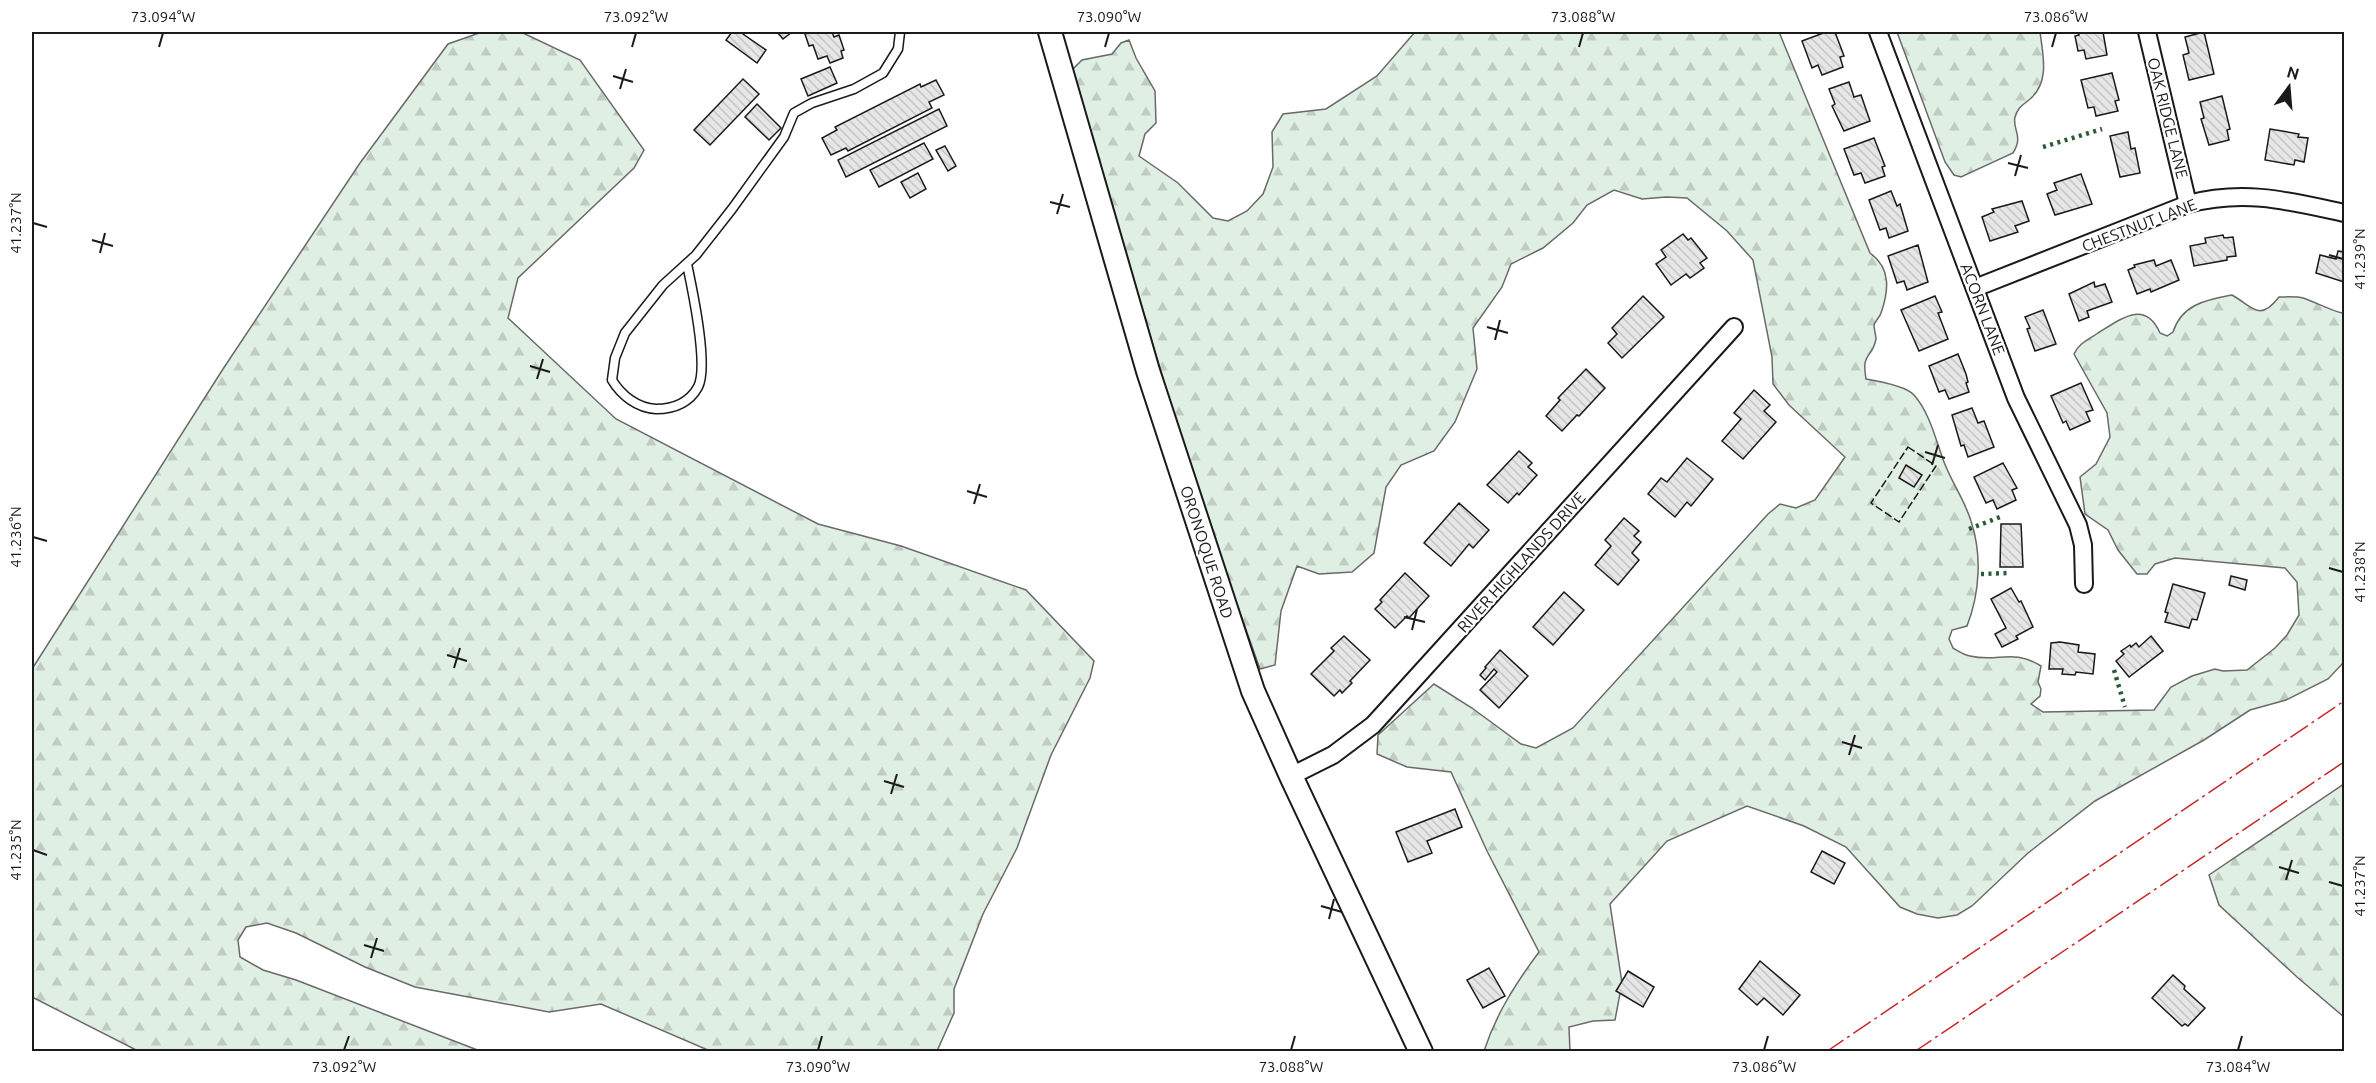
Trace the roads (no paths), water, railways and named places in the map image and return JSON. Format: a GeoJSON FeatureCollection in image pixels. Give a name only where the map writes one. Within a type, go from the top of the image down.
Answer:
{"type":"FeatureCollection","features":[{"type":"Feature","properties":{"kind":"street","name":"ORONOQUE ROAD"},"geometry":{"type":"LineString","coordinates":[[1050,32],[1167,431],[1253,691],[1421,1052]]}},
{"type":"Feature","properties":{"kind":"street","name":"ACORN LANE"},"geometry":{"type":"LineString","coordinates":[[1878,32],[2016,398],[2078,525],[2083,545],[2084,584]]}},
{"type":"Feature","properties":{"kind":"street","name":"OAK RIDGE LANE"},"geometry":{"type":"LineString","coordinates":[[2147,32],[2188,204]]}},
{"type":"Feature","properties":{"kind":"street","name":"CHESTNUT LANE"},"geometry":{"type":"LineString","coordinates":[[1975,288],[2188,204],[2212,198],[2257,196],[2344,213]]}},
{"type":"Feature","properties":{"kind":"street","name":"RIVER HIGHLANDS DRIVE"},"geometry":{"type":"LineString","coordinates":[[1291,776],[1333,755],[1373,725],[1734,327]]}},
{"type":"Feature","properties":{"kind":"lane"},"geometry":{"type":"LineString","coordinates":[[687,264],[700,348],[699,385],[681,405],[662,409],[644,409],[618,390],[612,380],[615,358],[625,333],[663,285],[696,255],[784,136],[794,113],[812,103],[854,89],[883,73],[898,49],[900,32]]}}]}
